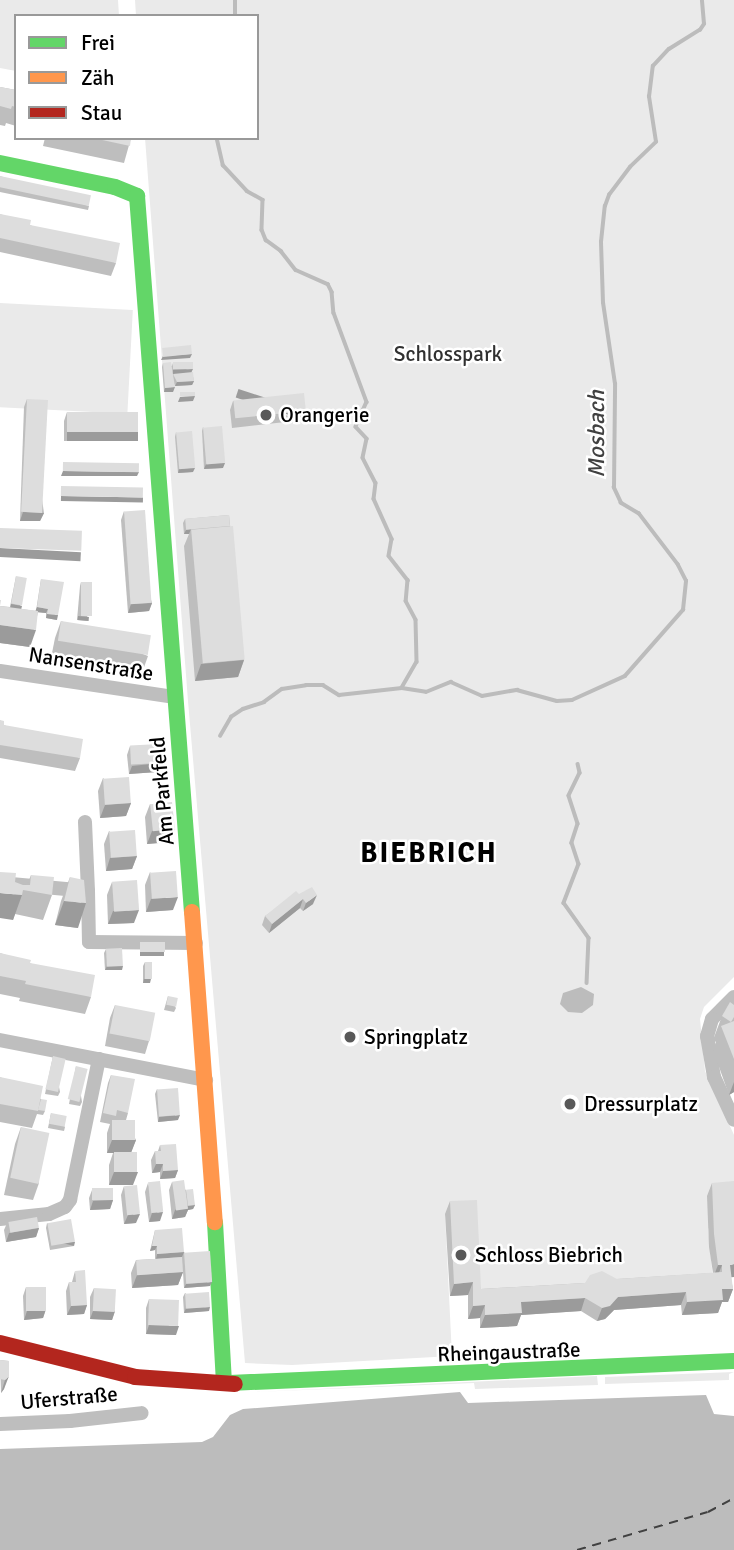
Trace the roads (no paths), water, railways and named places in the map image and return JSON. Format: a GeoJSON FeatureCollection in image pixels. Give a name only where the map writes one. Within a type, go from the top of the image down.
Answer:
{"type":"FeatureCollection","features":[{"type":"Feature","properties":{"kind":"street","name":"Am Parkfeld"},"geometry":{"type":"LineString","coordinates":[[0,163],[115,187],[137,196],[196,943],[227,1383]]}},
{"type":"Feature","properties":{"kind":"street","name":"Nansenstraße"},"geometry":{"type":"LineString","coordinates":[[0,671],[175,697]]}},
{"type":"Feature","properties":{"kind":"street"},"geometry":{"type":"LineString","coordinates":[[85,822],[89,942],[196,943]]}},
{"type":"Feature","properties":{"kind":"street"},"geometry":{"type":"LineString","coordinates":[[0,883],[89,891]]}},
{"type":"Feature","properties":{"kind":"street"},"geometry":{"type":"LineString","coordinates":[[734,997],[712,1018],[707,1036],[714,1077],[734,1120]]}},
{"type":"Feature","properties":{"kind":"street"},"geometry":{"type":"LineString","coordinates":[[0,1040],[206,1080]]}},
{"type":"Feature","properties":{"kind":"street"},"geometry":{"type":"LineString","coordinates":[[0,1219],[49,1214],[65,1207],[70,1200],[99,1059]]}},
{"type":"Feature","properties":{"kind":"street","name":"Rheingaustraße"},"geometry":{"type":"LineString","coordinates":[[0,1343],[135,1377],[248,1385],[286,1381],[734,1361]]}},
{"type":"Feature","properties":{"kind":"street","name":"Uferstraße"},"geometry":{"type":"LineString","coordinates":[[0,1424],[70,1421],[142,1413]]}},
{"type":"Feature","properties":{"kind":"waterway"},"geometry":{"type":"LineString","coordinates":[[235,0],[235,14]]}},
{"type":"Feature","properties":{"kind":"waterway","name":"Mosbach"},"geometry":{"type":"LineString","coordinates":[[220,736],[231,717],[243,709],[264,702],[282,689],[306,685],[323,685],[339,695],[402,688],[426,692],[451,682],[482,696],[517,690],[557,701],[572,700],[625,676],[683,610],[686,581],[678,565],[639,514],[621,503],[614,488],[615,384],[603,303],[601,242],[609,195],[630,167],[656,142],[649,97],[653,66],[669,49],[700,30],[704,24],[702,0]]}},
{"type":"Feature","properties":{"kind":"waterway"},"geometry":{"type":"LineString","coordinates":[[217,140],[223,165],[247,191],[263,200],[262,230],[266,240],[281,251],[296,270],[328,284],[332,292],[334,313],[367,402],[356,427],[367,439],[363,458],[376,483],[374,499],[392,539],[389,556],[408,580],[406,601],[416,620],[417,662],[402,688]]}},
{"type":"Feature","properties":{"kind":"waterway"},"geometry":{"type":"LineString","coordinates":[[578,764],[580,773],[569,796],[578,824],[572,843],[579,864],[564,903],[589,938],[587,983]]}},
{"type":"Feature","properties":{"kind":"place","name":"Orangerie"},"geometry":{"type":"Point","coordinates":[266,415]}},
{"type":"Feature","properties":{"kind":"place","name":"Springplatz"},"geometry":{"type":"Point","coordinates":[350,1037]}},
{"type":"Feature","properties":{"kind":"place","name":"Dressurplatz"},"geometry":{"type":"Point","coordinates":[570,1104]}},
{"type":"Feature","properties":{"kind":"place","name":"Schloss Biebrich"},"geometry":{"type":"Point","coordinates":[461,1255]}},
{"type":"Feature","properties":{"kind":"district","name":"BIEBRICH"},"geometry":{"type":"Point","coordinates":[429,853]}},
{"type":"Feature","properties":{"kind":"park label","name":"Schlosspark"},"geometry":{"type":"Point","coordinates":[448,354]}}]}
